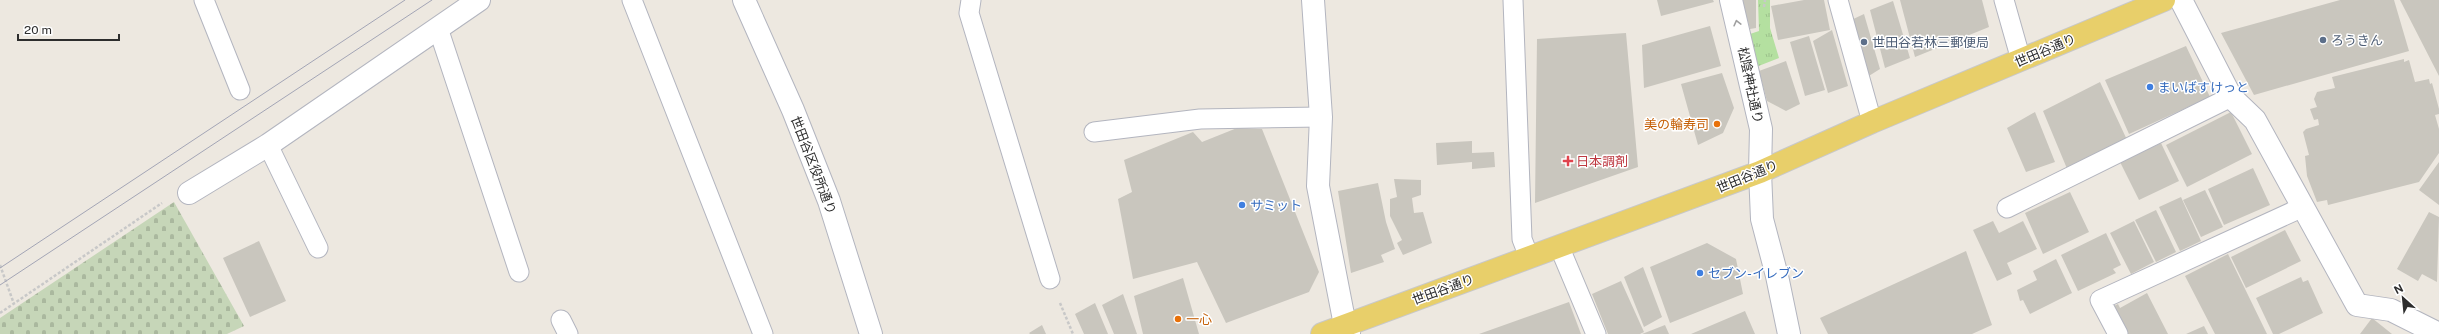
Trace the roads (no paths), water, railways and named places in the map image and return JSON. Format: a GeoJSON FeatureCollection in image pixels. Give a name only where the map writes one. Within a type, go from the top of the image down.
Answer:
{"type":"FeatureCollection","features":[{"type":"Feature","properties":{"kind":"main road","name":"世田谷通り"},"geometry":{"type":"LineString","coordinates":[[1322,334],[1347,329],[1529,257],[1760,172],[1872,122],[2021,60],[2130,7],[2164,0]]}},
{"type":"Feature","properties":{"kind":"street"},"geometry":{"type":"LineString","coordinates":[[189,193],[268,144],[479,0]]}},
{"type":"Feature","properties":{"kind":"street","name":"世田谷区役所通り"},"geometry":{"type":"LineString","coordinates":[[744,0],[793,110],[829,201],[871,334]]}},
{"type":"Feature","properties":{"kind":"street"},"geometry":{"type":"LineString","coordinates":[[1313,0],[1321,117],[1318,186],[1347,329]]}},
{"type":"Feature","properties":{"kind":"street","name":"松陰神社通り"},"geometry":{"type":"LineString","coordinates":[[1731,0],[1761,129],[1760,172],[1762,219],[1777,276],[1789,334]]}},
{"type":"Feature","properties":{"kind":"street"},"geometry":{"type":"LineString","coordinates":[[2181,0],[2232,97],[2255,120],[2357,305],[2391,310],[2439,334]]}},
{"type":"Feature","properties":{"kind":"lane"},"geometry":{"type":"LineString","coordinates":[[204,0],[240,90]]}},
{"type":"Feature","properties":{"kind":"lane"},"geometry":{"type":"LineString","coordinates":[[632,0],[763,334]]}},
{"type":"Feature","properties":{"kind":"lane"},"geometry":{"type":"LineString","coordinates":[[971,0],[969,13],[1050,279]]}},
{"type":"Feature","properties":{"kind":"lane"},"geometry":{"type":"LineString","coordinates":[[1513,0],[1522,239],[1529,257]]}},
{"type":"Feature","properties":{"kind":"lane"},"geometry":{"type":"LineString","coordinates":[[1838,0],[1872,122]]}},
{"type":"Feature","properties":{"kind":"lane"},"geometry":{"type":"LineString","coordinates":[[2004,0],[2021,60]]}},
{"type":"Feature","properties":{"kind":"lane"},"geometry":{"type":"LineString","coordinates":[[438,28],[519,272]]}},
{"type":"Feature","properties":{"kind":"lane"},"geometry":{"type":"LineString","coordinates":[[2007,208],[2232,97]]}},
{"type":"Feature","properties":{"kind":"lane"},"geometry":{"type":"LineString","coordinates":[[1094,132],[1200,118],[1321,117]]}},
{"type":"Feature","properties":{"kind":"lane"},"geometry":{"type":"LineString","coordinates":[[268,144],[318,248]]}},
{"type":"Feature","properties":{"kind":"lane"},"geometry":{"type":"LineString","coordinates":[[2118,334],[2100,300],[2304,207]]}},
{"type":"Feature","properties":{"kind":"lane"},"geometry":{"type":"LineString","coordinates":[[1559,246],[1596,334]]}},
{"type":"Feature","properties":{"kind":"tram line"},"geometry":{"type":"LineString","coordinates":[[0,268],[405,0]]}},
{"type":"Feature","properties":{"kind":"tram line"},"geometry":{"type":"LineString","coordinates":[[0,285],[432,0]]}},
{"type":"Feature","properties":{"kind":"place","name":"ろうきん"},"geometry":{"type":"Point","coordinates":[2323,40]}},
{"type":"Feature","properties":{"kind":"place","name":"世田谷若林三郵便局"},"geometry":{"type":"Point","coordinates":[1864,42]}},
{"type":"Feature","properties":{"kind":"place","name":"まいばすけっと"},"geometry":{"type":"Point","coordinates":[2150,87]}},
{"type":"Feature","properties":{"kind":"place","name":"美の輪寿司"},"geometry":{"type":"Point","coordinates":[1717,124]}},
{"type":"Feature","properties":{"kind":"place","name":"日本調剤"},"geometry":{"type":"Point","coordinates":[1568,161]}},
{"type":"Feature","properties":{"kind":"place","name":"サミット"},"geometry":{"type":"Point","coordinates":[1242,205]}},
{"type":"Feature","properties":{"kind":"place","name":"セブン-イレブン"},"geometry":{"type":"Point","coordinates":[1700,273]}},
{"type":"Feature","properties":{"kind":"place","name":"一心"},"geometry":{"type":"Point","coordinates":[1178,319]}}]}
